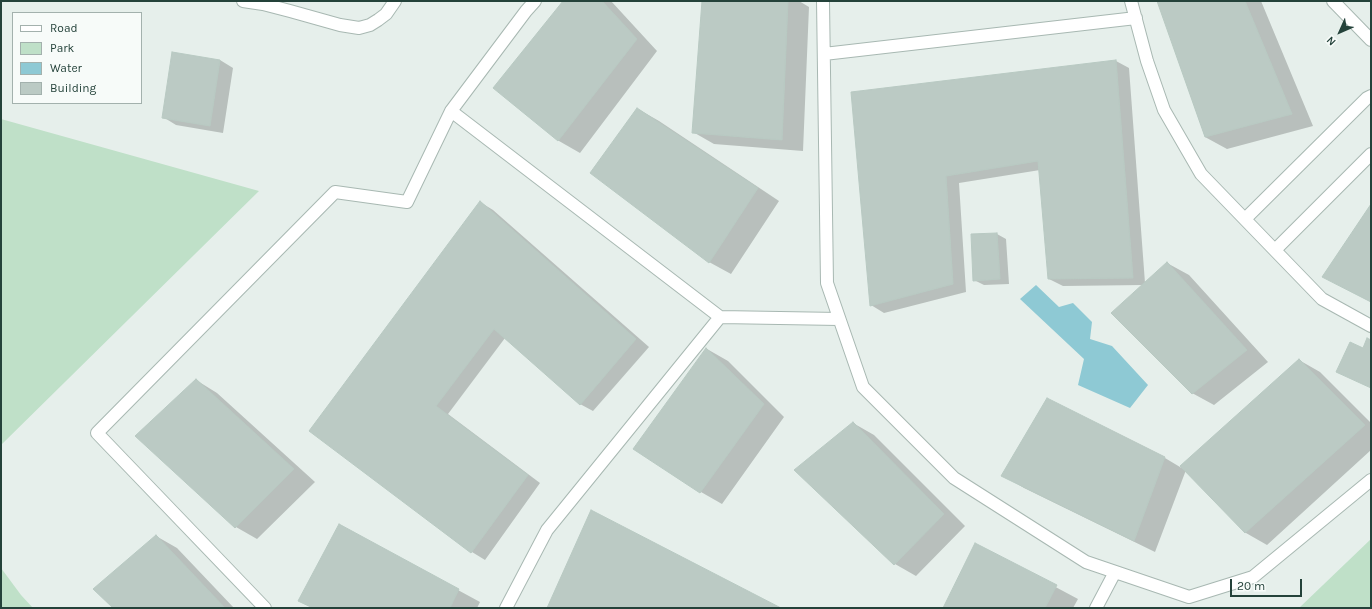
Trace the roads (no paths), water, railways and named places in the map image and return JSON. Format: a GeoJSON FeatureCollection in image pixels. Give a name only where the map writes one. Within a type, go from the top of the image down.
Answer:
{"type":"FeatureCollection","features":[{"type":"Feature","properties":{"kind":"street"},"geometry":{"type":"LineString","coordinates":[[243,1],[290,11],[340,25],[359,28],[370,25],[378,20],[386,14],[395,1]]}},
{"type":"Feature","properties":{"kind":"street"},"geometry":{"type":"LineString","coordinates":[[265,608],[98,433],[335,192],[407,202],[451,112],[526,11],[536,1]]}},
{"type":"Feature","properties":{"kind":"street"},"geometry":{"type":"LineString","coordinates":[[823,1],[826,283],[863,387],[954,478],[1086,562],[1189,597],[1253,577],[1371,480]]}},
{"type":"Feature","properties":{"kind":"street"},"geometry":{"type":"LineString","coordinates":[[1131,1],[1147,62],[1164,110],[1201,174],[1322,299],[1371,326]]}},
{"type":"Feature","properties":{"kind":"street"},"geometry":{"type":"LineString","coordinates":[[1333,1],[1371,40]]}},
{"type":"Feature","properties":{"kind":"street"},"geometry":{"type":"LineString","coordinates":[[824,54],[1136,18]]}},
{"type":"Feature","properties":{"kind":"street"},"geometry":{"type":"LineString","coordinates":[[1245,219],[1367,98],[1371,96]]}},
{"type":"Feature","properties":{"kind":"street"},"geometry":{"type":"LineString","coordinates":[[451,112],[720,317],[839,319]]}},
{"type":"Feature","properties":{"kind":"street"},"geometry":{"type":"LineString","coordinates":[[1275,250],[1371,154]]}},
{"type":"Feature","properties":{"kind":"street"},"geometry":{"type":"LineString","coordinates":[[506,608],[546,530],[720,317]]}},
{"type":"Feature","properties":{"kind":"street"},"geometry":{"type":"LineString","coordinates":[[1096,608],[1115,572]]}},
{"type":"Feature","properties":{"kind":"water"},"geometry":{"type":"Polygon","coordinates":[[[1036,285],[1059,307],[1073,303],[1092,322],[1090,339],[1112,346],[1148,385],[1130,408],[1078,385],[1084,359],[1020,299],[1036,285]]]}}]}
